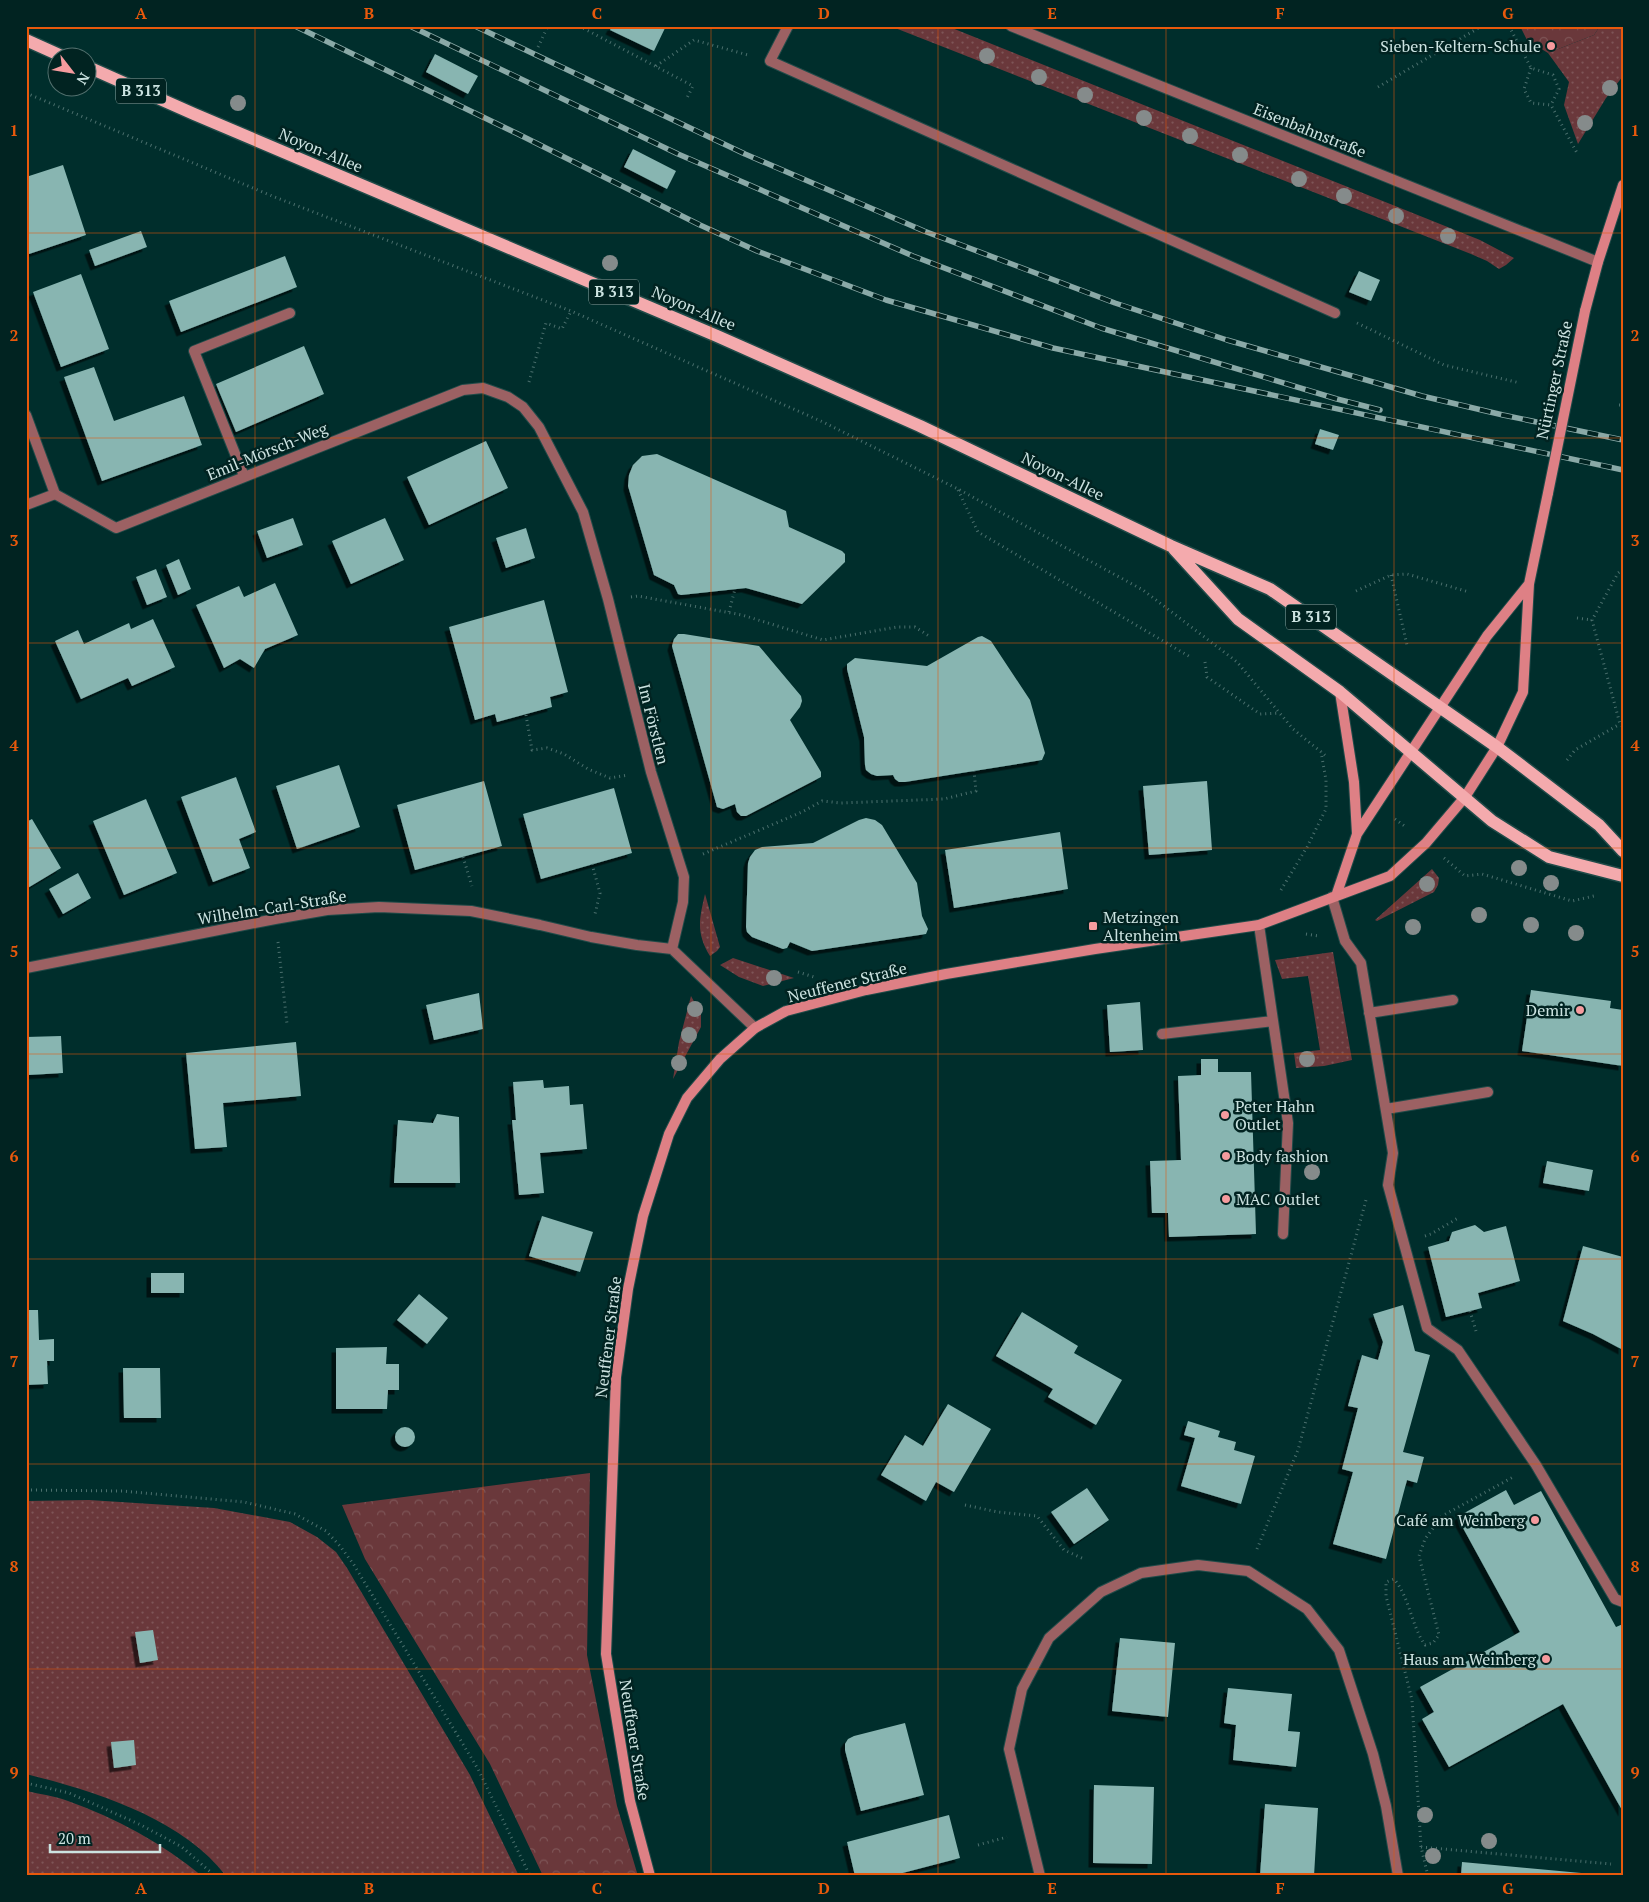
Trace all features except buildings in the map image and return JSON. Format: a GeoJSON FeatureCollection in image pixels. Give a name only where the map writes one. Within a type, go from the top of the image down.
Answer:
{"type":"FeatureCollection","features":[{"type":"Feature","properties":{"kind":"main road"},"geometry":{"type":"LineString","coordinates":[[26,40],[48,50]]}},
{"type":"Feature","properties":{"kind":"main road","name":"Noyon-Allee"},"geometry":{"type":"LineString","coordinates":[[98,71],[717,336],[920,426],[1171,546],[1270,589],[1441,708]]}},
{"type":"Feature","properties":{"kind":"main road","name":"Nürtinger Straße"},"geometry":{"type":"LineString","coordinates":[[1334,897],[1390,876],[1426,843],[1465,798],[1497,747],[1522,692],[1529,584],[1585,311],[1598,262],[1623,185]]}},
{"type":"Feature","properties":{"kind":"main road","name":"Noyon-Allee"},"geometry":{"type":"LineString","coordinates":[[1171,546],[1238,619],[1340,692],[1412,752]]}},
{"type":"Feature","properties":{"kind":"main road","name":"Nürtinger Straße"},"geometry":{"type":"LineString","coordinates":[[1412,752],[1487,636],[1529,584]]}},
{"type":"Feature","properties":{"kind":"main road"},"geometry":{"type":"LineString","coordinates":[[1340,692],[1354,782],[1357,834]]}},
{"type":"Feature","properties":{"kind":"main road","name":"B 313"},"geometry":{"type":"LineString","coordinates":[[1441,708],[1497,747],[1598,826],[1623,852]]}},
{"type":"Feature","properties":{"kind":"main road"},"geometry":{"type":"LineString","coordinates":[[1334,897],[1357,834],[1412,752]]}},
{"type":"Feature","properties":{"kind":"main road","name":"B 313"},"geometry":{"type":"LineString","coordinates":[[1412,752],[1492,821],[1549,857],[1623,876]]}},
{"type":"Feature","properties":{"kind":"main road","name":"Neuffener Straße"},"geometry":{"type":"LineString","coordinates":[[650,1876],[630,1802],[606,1654],[616,1377],[628,1289],[642,1216],[669,1134],[687,1098],[720,1059],[755,1028],[786,1011],[866,990],[1086,951],[1259,925],[1334,897]]}},
{"type":"Feature","properties":{"kind":"street"},"geometry":{"type":"LineString","coordinates":[[788,26],[770,61],[1335,313]]}},
{"type":"Feature","properties":{"kind":"street","name":"Eisenbahnstraße"},"geometry":{"type":"LineString","coordinates":[[1011,26],[1598,262]]}},
{"type":"Feature","properties":{"kind":"street"},"geometry":{"type":"LineString","coordinates":[[244,476],[194,351],[290,313]]}},
{"type":"Feature","properties":{"kind":"street","name":"Emil-Mörsch-Weg"},"geometry":{"type":"LineString","coordinates":[[55,494],[116,528],[463,390],[483,388],[508,397],[523,407]]}},
{"type":"Feature","properties":{"kind":"street","name":"Im Förstlen"},"geometry":{"type":"LineString","coordinates":[[523,407],[539,427],[583,512],[608,599],[651,772],[684,877],[683,902],[672,949]]}},
{"type":"Feature","properties":{"kind":"street"},"geometry":{"type":"LineString","coordinates":[[26,415],[55,494],[26,505]]}},
{"type":"Feature","properties":{"kind":"street"},"geometry":{"type":"LineString","coordinates":[[1334,897],[1345,941],[1361,964],[1393,1153],[1388,1185],[1427,1328],[1458,1350],[1536,1465],[1615,1599],[1623,1602]]}},
{"type":"Feature","properties":{"kind":"street","name":"Wilhelm-Carl-Straße"},"geometry":{"type":"LineString","coordinates":[[26,968],[275,918],[327,910],[379,907],[471,911],[591,937],[672,949]]}},
{"type":"Feature","properties":{"kind":"street"},"geometry":{"type":"LineString","coordinates":[[1259,925],[1288,1123],[1282,1234]]}},
{"type":"Feature","properties":{"kind":"street"},"geometry":{"type":"LineString","coordinates":[[672,949],[755,1028]]}},
{"type":"Feature","properties":{"kind":"street"},"geometry":{"type":"LineString","coordinates":[[1369,1013],[1453,1000]]}},
{"type":"Feature","properties":{"kind":"street"},"geometry":{"type":"LineString","coordinates":[[1162,1034],[1273,1021]]}},
{"type":"Feature","properties":{"kind":"street"},"geometry":{"type":"LineString","coordinates":[[1386,1108],[1488,1092]]}},
{"type":"Feature","properties":{"kind":"street"},"geometry":{"type":"LineString","coordinates":[[1040,1876],[1009,1749],[1022,1689],[1049,1638],[1101,1592],[1141,1573],[1198,1565],[1248,1571],[1307,1609],[1338,1650],[1373,1754],[1386,1806],[1398,1876]]}},
{"type":"Feature","properties":{"kind":"path"},"geometry":{"type":"LineString","coordinates":[[538,48],[548,26]]}},
{"type":"Feature","properties":{"kind":"path"},"geometry":{"type":"LineString","coordinates":[[579,26],[585,27],[693,86],[686,100]]}},
{"type":"Feature","properties":{"kind":"path"},"geometry":{"type":"LineString","coordinates":[[1378,87],[1482,26]]}},
{"type":"Feature","properties":{"kind":"path"},"geometry":{"type":"LineString","coordinates":[[1509,26],[1531,68],[1553,75],[1560,89],[1551,105]]}},
{"type":"Feature","properties":{"kind":"path"},"geometry":{"type":"LineString","coordinates":[[656,66],[694,40],[770,61]]}},
{"type":"Feature","properties":{"kind":"path"},"geometry":{"type":"LineString","coordinates":[[1531,68],[1524,89],[1531,103],[1551,105]]}},
{"type":"Feature","properties":{"kind":"path"},"geometry":{"type":"LineString","coordinates":[[26,93],[272,196],[571,311],[822,422],[958,489],[1143,590],[1237,662],[1293,729],[1354,782]]}},
{"type":"Feature","properties":{"kind":"path"},"geometry":{"type":"LineString","coordinates":[[1551,105],[1577,154]]}},
{"type":"Feature","properties":{"kind":"path"},"geometry":{"type":"LineString","coordinates":[[523,407],[546,323],[562,329],[571,311]]}},
{"type":"Feature","properties":{"kind":"path"},"geometry":{"type":"LineString","coordinates":[[1335,313],[1444,365],[1520,383]]}},
{"type":"Feature","properties":{"kind":"path"},"geometry":{"type":"LineString","coordinates":[[958,489],[978,532],[1192,658]]}},
{"type":"Feature","properties":{"kind":"path"},"geometry":{"type":"LineString","coordinates":[[1567,760],[1575,750],[1622,726],[1592,620],[1618,573],[1623,569]]}},
{"type":"Feature","properties":{"kind":"path"},"geometry":{"type":"LineString","coordinates":[[1356,591],[1391,575],[1407,574],[1469,592]]}},
{"type":"Feature","properties":{"kind":"path"},"geometry":{"type":"LineString","coordinates":[[1391,575],[1407,645]]}},
{"type":"Feature","properties":{"kind":"path"},"geometry":{"type":"LineString","coordinates":[[729,612],[735,589]]}},
{"type":"Feature","properties":{"kind":"path"},"geometry":{"type":"LineString","coordinates":[[608,599],[638,596],[729,612],[823,640],[896,628],[915,627],[929,636]]}},
{"type":"Feature","properties":{"kind":"path"},"geometry":{"type":"LineString","coordinates":[[1577,618],[1592,620]]}},
{"type":"Feature","properties":{"kind":"path"},"geometry":{"type":"LineString","coordinates":[[1205,662],[1207,677],[1260,714],[1279,713]]}},
{"type":"Feature","properties":{"kind":"path"},"geometry":{"type":"LineString","coordinates":[[526,715],[532,750],[547,748],[564,754],[588,769],[610,778],[651,772]]}},
{"type":"Feature","properties":{"kind":"path"},"geometry":{"type":"LineString","coordinates":[[1259,925],[1307,847],[1326,810],[1326,780],[1321,752]]}},
{"type":"Feature","properties":{"kind":"path"},"geometry":{"type":"LineString","coordinates":[[703,854],[802,812],[822,801],[841,803],[944,799],[976,791],[974,771]]}},
{"type":"Feature","properties":{"kind":"path"},"geometry":{"type":"LineString","coordinates":[[1377,804],[1465,876],[1482,874],[1572,901],[1597,896]]}},
{"type":"Feature","properties":{"kind":"path"},"geometry":{"type":"LineString","coordinates":[[463,857],[474,890],[471,911]]}},
{"type":"Feature","properties":{"kind":"path"},"geometry":{"type":"LineString","coordinates":[[591,937],[600,893],[592,864]]}},
{"type":"Feature","properties":{"kind":"path"},"geometry":{"type":"LineString","coordinates":[[275,918],[287,1024]]}},
{"type":"Feature","properties":{"kind":"path"},"geometry":{"type":"LineString","coordinates":[[1248,1571],[1298,1450],[1368,1192]]}},
{"type":"Feature","properties":{"kind":"path"},"geometry":{"type":"LineString","coordinates":[[1403,1241],[1431,1234],[1458,1218]]}},
{"type":"Feature","properties":{"kind":"path"},"geometry":{"type":"LineString","coordinates":[[1428,1876],[1421,1847],[1412,1700],[1386,1596],[1386,1582],[1394,1579],[1401,1588],[1419,1636],[1425,1645],[1433,1643],[1440,1634],[1419,1556],[1425,1539],[1442,1516],[1536,1465]]}},
{"type":"Feature","properties":{"kind":"path"},"geometry":{"type":"LineString","coordinates":[[26,1490],[122,1491],[244,1502],[295,1514],[326,1531],[354,1565],[478,1769],[530,1876]]}},
{"type":"Feature","properties":{"kind":"path"},"geometry":{"type":"LineString","coordinates":[[965,1505],[998,1512],[1037,1516],[1064,1550],[1084,1559]]}},
{"type":"Feature","properties":{"kind":"path"},"geometry":{"type":"LineString","coordinates":[[26,1784],[69,1793],[141,1824],[182,1847],[215,1876]]}},
{"type":"Feature","properties":{"kind":"path"},"geometry":{"type":"LineString","coordinates":[[1421,1847],[1611,1864]]}},
{"type":"Feature","properties":{"kind":"green space"},"geometry":{"type":"Polygon","coordinates":[[[890,26],[947,26],[1480,240],[1514,258],[1499,269],[1471,254],[890,26]]]}},
{"type":"Feature","properties":{"kind":"green space","name":"Sieben-Keltern-Schule"},"geometry":{"type":"Polygon","coordinates":[[[1520,26],[1600,26],[1594,35],[1548,53],[1527,40],[1520,26]]]}},
{"type":"Feature","properties":{"kind":"green space"},"geometry":{"type":"Polygon","coordinates":[[[1600,26],[1623,26],[1623,76],[1606,98],[1578,144],[1564,105],[1569,82],[1548,53],[1594,35],[1600,26]]]}},
{"type":"Feature","properties":{"kind":"green space"},"geometry":{"type":"Polygon","coordinates":[[[1432,869],[1439,878],[1434,892],[1377,921],[1375,920],[1432,869]]]}},
{"type":"Feature","properties":{"kind":"green space"},"geometry":{"type":"Polygon","coordinates":[[[705,894],[720,947],[710,956],[702,940],[700,926],[705,894]]]}},
{"type":"Feature","properties":{"kind":"green space"},"geometry":{"type":"Polygon","coordinates":[[[1333,952],[1352,1060],[1324,1066],[1296,1068],[1294,1053],[1320,1050],[1308,976],[1282,979],[1275,960],[1333,952]]]}},
{"type":"Feature","properties":{"kind":"green space"},"geometry":{"type":"Polygon","coordinates":[[[733,958],[794,978],[763,986],[739,977],[720,965],[733,958]]]}},
{"type":"Feature","properties":{"kind":"green space"},"geometry":{"type":"Polygon","coordinates":[[[691,996],[701,1014],[701,1027],[673,1079],[679,1042],[691,996]]]}},
{"type":"Feature","properties":{"kind":"green space"},"geometry":{"type":"Polygon","coordinates":[[[590,1473],[587,1655],[617,1806],[638,1876],[543,1876],[490,1764],[365,1559],[342,1505],[590,1473]]]}},
{"type":"Feature","properties":{"kind":"green space"},"geometry":{"type":"Polygon","coordinates":[[[89,1500],[214,1508],[290,1522],[317,1537],[336,1552],[470,1775],[519,1876],[226,1876],[208,1856],[186,1838],[161,1823],[108,1798],[26,1774],[26,1501],[89,1500]]]}},
{"type":"Feature","properties":{"kind":"green space"},"geometry":{"type":"Polygon","coordinates":[[[26,1791],[63,1799],[104,1815],[155,1842],[202,1876],[26,1876],[26,1791]]]}},
{"type":"Feature","properties":{"kind":"railway"},"geometry":{"type":"LineString","coordinates":[[295,26],[700,225],[757,251],[886,300],[1053,348],[1623,470]]}},
{"type":"Feature","properties":{"kind":"railway"},"geometry":{"type":"LineString","coordinates":[[410,26],[678,154],[913,256],[1101,328],[1337,399],[1380,410]]}},
{"type":"Feature","properties":{"kind":"railway"},"geometry":{"type":"LineString","coordinates":[[475,26],[745,154],[924,231],[1115,303],[1227,340],[1422,396],[1623,440]]}},
{"type":"Feature","properties":{"kind":"place","name":"Sieben-Keltern-Schule"},"geometry":{"type":"Point","coordinates":[1551,46]}},
{"type":"Feature","properties":{"kind":"place","name":"Metzingen Altenheim"},"geometry":{"type":"Point","coordinates":[1093,926]}},
{"type":"Feature","properties":{"kind":"place","name":"Demir"},"geometry":{"type":"Point","coordinates":[1580,1010]}},
{"type":"Feature","properties":{"kind":"place","name":"Peter Hahn Outlet"},"geometry":{"type":"Point","coordinates":[1225,1115]}},
{"type":"Feature","properties":{"kind":"place","name":"Body fashion"},"geometry":{"type":"Point","coordinates":[1226,1156]}},
{"type":"Feature","properties":{"kind":"place","name":"MAC Outlet"},"geometry":{"type":"Point","coordinates":[1226,1199]}},
{"type":"Feature","properties":{"kind":"place","name":"Café am Weinberg"},"geometry":{"type":"Point","coordinates":[1535,1520]}},
{"type":"Feature","properties":{"kind":"place","name":"Haus am Weinberg"},"geometry":{"type":"Point","coordinates":[1546,1659]}}]}
